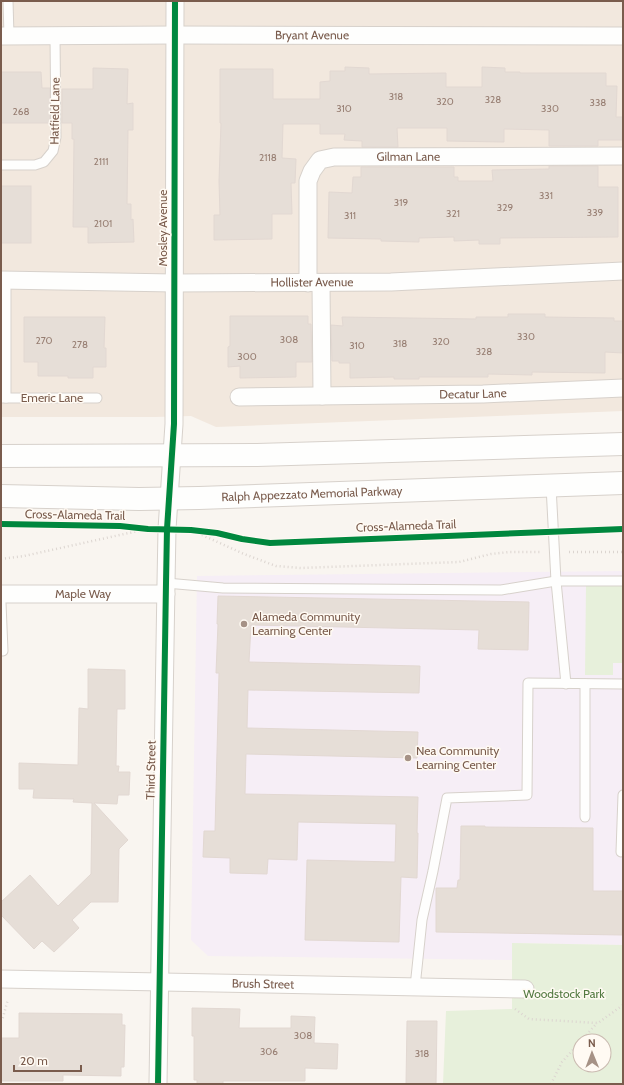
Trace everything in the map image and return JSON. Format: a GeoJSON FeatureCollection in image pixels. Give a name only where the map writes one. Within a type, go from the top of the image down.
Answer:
{"type":"FeatureCollection","features":[{"type":"Feature","properties":{"kind":"street","name":"Mosley Avenue"},"geometry":{"type":"LineString","coordinates":[[171,456],[174,424],[175,1]]}},
{"type":"Feature","properties":{"kind":"street","name":"Bryant Avenue"},"geometry":{"type":"LineString","coordinates":[[5,36],[623,36]]}},
{"type":"Feature","properties":{"kind":"street","name":"Gilman Lane"},"geometry":{"type":"LineString","coordinates":[[315,283],[308,181],[312,171],[320,160],[334,157],[623,156]]}},
{"type":"Feature","properties":{"kind":"street","name":"Hollister Avenue"},"geometry":{"type":"LineString","coordinates":[[4,280],[174,284],[391,282],[623,271]]}},
{"type":"Feature","properties":{"kind":"street"},"geometry":{"type":"LineString","coordinates":[[315,283],[322,396]]}},
{"type":"Feature","properties":{"kind":"street","name":"Decatur Lane"},"geometry":{"type":"LineString","coordinates":[[239,396],[483,394],[623,388]]}},
{"type":"Feature","properties":{"kind":"street"},"geometry":{"type":"LineString","coordinates":[[1,456],[257,455],[623,444]]}},
{"type":"Feature","properties":{"kind":"street","name":"Third Street"},"geometry":{"type":"LineString","coordinates":[[158,1084],[167,529],[171,456]]}},
{"type":"Feature","properties":{"kind":"street","name":"Ralph Appezzato Memorial Parkway"},"geometry":{"type":"LineString","coordinates":[[1,496],[139,499],[199,498],[623,483]]}},
{"type":"Feature","properties":{"kind":"street","name":"Maple Way"},"geometry":{"type":"LineString","coordinates":[[1,594],[166,588]]}},
{"type":"Feature","properties":{"kind":"street","name":"Brush Street"},"geometry":{"type":"LineString","coordinates":[[1,979],[525,989]]}},
{"type":"Feature","properties":{"kind":"lane"},"geometry":{"type":"LineString","coordinates":[[5,36],[8,1]]}},
{"type":"Feature","properties":{"kind":"lane","name":"Hatfield Lane"},"geometry":{"type":"LineString","coordinates":[[1,165],[35,165],[44,162],[54,151],[56,137],[55,36]]}},
{"type":"Feature","properties":{"kind":"lane","name":"Emeric Lane"},"geometry":{"type":"LineString","coordinates":[[4,280],[4,398],[97,398]]}},
{"type":"Feature","properties":{"kind":"lane"},"geometry":{"type":"LineString","coordinates":[[550,486],[556,581],[566,684]]}},
{"type":"Feature","properties":{"kind":"lane"},"geometry":{"type":"LineString","coordinates":[[166,588],[501,590],[556,581],[623,581]]}},
{"type":"Feature","properties":{"kind":"lane"},"geometry":{"type":"LineString","coordinates":[[1,603],[3,651],[1,651]]}},
{"type":"Feature","properties":{"kind":"lane"},"geometry":{"type":"LineString","coordinates":[[415,987],[422,920],[447,798],[527,795],[528,683],[623,684]]}},
{"type":"Feature","properties":{"kind":"lane"},"geometry":{"type":"LineString","coordinates":[[585,684],[585,817]]}},
{"type":"Feature","properties":{"kind":"lane"},"geometry":{"type":"LineString","coordinates":[[621,852],[623,795]]}},
{"type":"Feature","properties":{"kind":"path"},"geometry":{"type":"LineString","coordinates":[[148,529],[210,532]]}},
{"type":"Feature","properties":{"kind":"path"},"geometry":{"type":"LineString","coordinates":[[191,530],[244,554],[276,566],[301,568],[459,562],[491,554],[510,552],[623,552]]}},
{"type":"Feature","properties":{"kind":"path"},"geometry":{"type":"LineString","coordinates":[[488,989],[528,1019],[598,1023]]}},
{"type":"Feature","properties":{"kind":"path"},"geometry":{"type":"LineString","coordinates":[[1,1021],[9,996]]}},
{"type":"Feature","properties":{"kind":"path"},"geometry":{"type":"LineString","coordinates":[[589,1033],[598,1023],[623,1005]]}},
{"type":"Feature","properties":{"kind":"path"},"geometry":{"type":"LineString","coordinates":[[551,1084],[562,1062],[572,1051]]}},
{"type":"Feature","properties":{"kind":"shaded area"},"geometry":{"type":"Polygon","coordinates":[[[1,1],[623,1],[623,411],[216,427],[191,416],[1,417],[1,1]]]}},
{"type":"Feature","properties":{"kind":"shaded area","name":"Nea Community Learning Center"},"geometry":{"type":"Polygon","coordinates":[[[623,571],[623,945],[512,943],[512,960],[208,956],[191,940],[197,576],[623,571]]]}},
{"type":"Feature","properties":{"kind":"green space"},"geometry":{"type":"Polygon","coordinates":[[[586,586],[623,586],[623,663],[613,663],[613,675],[585,675],[586,586]]]}},
{"type":"Feature","properties":{"kind":"green space","name":"Woodstock Park"},"geometry":{"type":"Polygon","coordinates":[[[512,943],[623,945],[623,1084],[443,1084],[446,1011],[512,1009],[512,943]]]}},
{"type":"Feature","properties":{"kind":"building"},"geometry":{"type":"Polygon","coordinates":[[[345,67],[369,68],[369,74],[446,73],[446,87],[482,87],[482,67],[505,68],[505,72],[520,73],[606,73],[606,86],[617,86],[616,117],[623,117],[622,140],[598,140],[598,146],[549,146],[549,130],[504,129],[504,142],[447,141],[447,128],[397,128],[398,147],[362,147],[362,141],[344,140],[345,134],[320,134],[320,124],[283,124],[282,158],[296,159],[295,183],[291,183],[292,214],[272,214],[272,239],[214,240],[214,215],[220,215],[220,69],[273,69],[273,99],[320,99],[320,82],[330,81],[330,71],[345,71],[345,67]]]}},
{"type":"Feature","properties":{"kind":"building"},"geometry":{"type":"Polygon","coordinates":[[[93,68],[128,69],[127,104],[133,103],[133,130],[128,130],[127,204],[131,204],[131,220],[133,219],[134,242],[88,243],[88,227],[73,227],[74,139],[72,139],[72,123],[62,123],[62,89],[93,89],[93,68]]]}},
{"type":"Feature","properties":{"kind":"building"},"geometry":{"type":"Polygon","coordinates":[[[1,72],[41,72],[42,88],[50,88],[50,123],[1,123],[1,72]]]}},
{"type":"Feature","properties":{"kind":"building"},"geometry":{"type":"Polygon","coordinates":[[[549,166],[598,166],[598,187],[618,187],[618,237],[500,238],[500,244],[479,244],[479,240],[454,241],[454,237],[419,238],[419,242],[381,241],[381,239],[328,238],[329,192],[352,193],[353,177],[361,177],[361,167],[454,167],[454,177],[458,177],[458,181],[493,181],[492,170],[549,169],[549,166]]]}},
{"type":"Feature","properties":{"kind":"building"},"geometry":{"type":"Polygon","coordinates":[[[1,186],[31,186],[31,243],[1,243],[1,186]]]}},
{"type":"Feature","properties":{"kind":"building"},"geometry":{"type":"Polygon","coordinates":[[[508,314],[545,314],[545,317],[614,318],[614,321],[623,321],[623,353],[605,352],[605,373],[532,372],[532,375],[488,374],[488,377],[419,377],[419,379],[394,379],[394,377],[350,378],[350,363],[339,363],[339,361],[332,361],[331,325],[343,326],[342,317],[476,319],[476,317],[508,317],[508,314]]]}},
{"type":"Feature","properties":{"kind":"building"},"geometry":{"type":"Polygon","coordinates":[[[230,316],[308,316],[308,324],[311,324],[312,362],[296,362],[296,377],[240,378],[240,366],[228,367],[230,316]]]}},
{"type":"Feature","properties":{"kind":"building"},"geometry":{"type":"Polygon","coordinates":[[[24,317],[105,317],[104,348],[106,348],[106,367],[93,367],[93,378],[38,376],[38,362],[24,362],[24,317]]]}},
{"type":"Feature","properties":{"kind":"building"},"geometry":{"type":"Polygon","coordinates":[[[218,596],[529,602],[528,650],[478,649],[479,630],[251,625],[249,662],[420,666],[419,693],[248,690],[247,728],[418,732],[417,758],[246,754],[245,794],[418,797],[417,878],[401,877],[399,942],[305,940],[307,860],[395,862],[396,824],[298,822],[297,860],[268,859],[267,874],[230,873],[230,858],[203,857],[204,831],[215,831],[219,673],[216,673],[218,596]]]}},
{"type":"Feature","properties":{"kind":"building"},"geometry":{"type":"Polygon","coordinates":[[[88,669],[125,670],[125,709],[117,709],[116,766],[119,766],[118,772],[130,772],[129,795],[118,795],[117,804],[94,803],[128,840],[119,849],[118,902],[91,902],[72,920],[79,928],[54,952],[42,941],[34,949],[1,915],[1,902],[30,875],[58,906],[91,874],[92,803],[73,802],[74,799],[33,798],[34,789],[19,789],[19,763],[78,765],[79,708],[88,709],[88,669]]]}},
{"type":"Feature","properties":{"kind":"building"},"geometry":{"type":"Polygon","coordinates":[[[461,826],[593,828],[593,891],[623,891],[622,935],[436,932],[436,888],[457,888],[458,880],[460,880],[461,826]]]}},
{"type":"Feature","properties":{"kind":"building"},"geometry":{"type":"Polygon","coordinates":[[[192,1008],[240,1009],[239,1028],[291,1028],[291,1016],[315,1017],[314,1043],[338,1044],[337,1069],[305,1068],[305,1081],[223,1081],[223,1084],[197,1084],[197,1080],[194,1080],[194,1036],[192,1036],[192,1008]]]}},
{"type":"Feature","properties":{"kind":"building"},"geometry":{"type":"Polygon","coordinates":[[[19,1013],[122,1014],[122,1025],[125,1025],[124,1067],[121,1067],[121,1076],[63,1075],[63,1081],[1,1081],[1,1038],[19,1038],[19,1013]]]}},
{"type":"Feature","properties":{"kind":"building"},"geometry":{"type":"Polygon","coordinates":[[[407,1021],[437,1021],[436,1084],[406,1084],[407,1021]]]}},
{"type":"Feature","properties":{"kind":"cycle path"},"geometry":{"type":"LineString","coordinates":[[158,1084],[167,529],[174,424],[175,1]]}},
{"type":"Feature","properties":{"kind":"cycle path","name":"Cross-Alameda Trail"},"geometry":{"type":"LineString","coordinates":[[1,524],[120,526],[148,529],[191,530],[217,533],[242,539],[270,543],[623,529]]}},
{"type":"Feature","properties":{"kind":"place","name":"Alameda Community Learning Center"},"geometry":{"type":"Point","coordinates":[244,624]}},
{"type":"Feature","properties":{"kind":"place","name":"Nea Community Learning Center"},"geometry":{"type":"Point","coordinates":[408,758]}}]}
